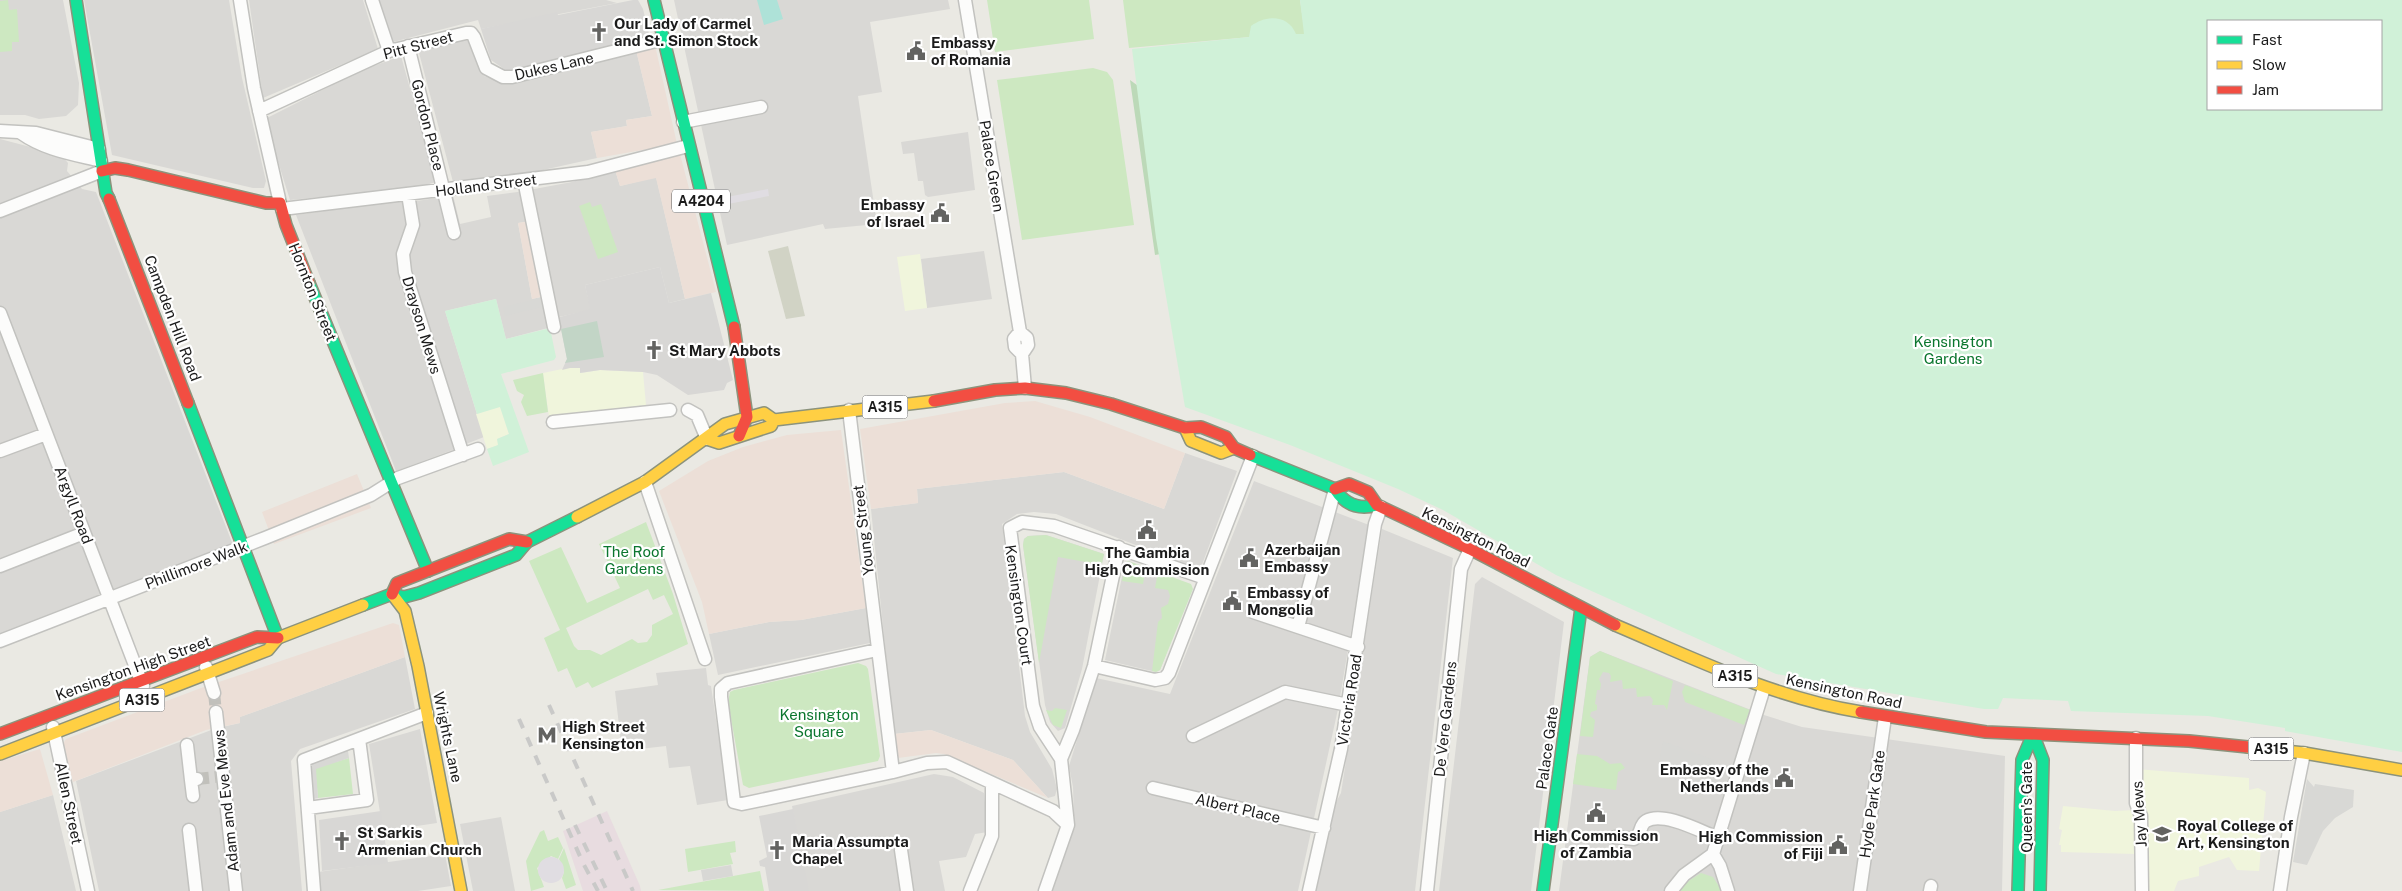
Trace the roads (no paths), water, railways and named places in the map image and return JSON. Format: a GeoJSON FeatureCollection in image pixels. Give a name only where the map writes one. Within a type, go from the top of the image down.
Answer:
{"type":"FeatureCollection","features":[{"type":"Feature","properties":{"kind":"main road","name":"Campden Hill Road"},"geometry":{"type":"LineString","coordinates":[[76,0],[106,193],[116,213],[278,638]]}},
{"type":"Feature","properties":{"kind":"main road","name":"A4204"},"geometry":{"type":"LineString","coordinates":[[654,0],[688,146],[738,342],[747,417],[739,436]]}},
{"type":"Feature","properties":{"kind":"main road","name":"Holland Street"},"geometry":{"type":"LineString","coordinates":[[101,160],[115,168],[281,206]]}},
{"type":"Feature","properties":{"kind":"main road","name":"Hornton Street"},"geometry":{"type":"LineString","coordinates":[[281,206],[312,291],[390,484],[428,571]]}},
{"type":"Feature","properties":{"kind":"main road","name":"A315"},"geometry":{"type":"LineString","coordinates":[[707,439],[719,443],[770,423],[848,410],[909,406],[995,390],[1025,388],[1084,398],[1180,425]]}},
{"type":"Feature","properties":{"kind":"main road"},"geometry":{"type":"LineString","coordinates":[[747,417],[755,423],[770,423]]}},
{"type":"Feature","properties":{"kind":"main road","name":"Kensington High Street"},"geometry":{"type":"LineString","coordinates":[[0,754],[268,650],[278,638],[392,594],[404,597],[471,574],[516,555],[527,542],[645,482],[707,439],[713,429],[747,417]]}},
{"type":"Feature","properties":{"kind":"main road","name":"Kensington Road"},"geometry":{"type":"LineString","coordinates":[[1180,425],[1198,426],[1216,432],[1226,437],[1234,448],[1335,489],[1343,501],[1351,505],[1364,509],[1379,506]]}},
{"type":"Feature","properties":{"kind":"main road","name":"Kensington Road"},"geometry":{"type":"LineString","coordinates":[[1180,425],[1191,441],[1221,453],[1234,448]]}},
{"type":"Feature","properties":{"kind":"main road","name":"Kensington Road"},"geometry":{"type":"LineString","coordinates":[[1335,489],[1349,484],[1368,492],[1379,506],[1470,549],[1581,608],[1764,688],[1824,706],[1986,732],[2136,738]]}},
{"type":"Feature","properties":{"kind":"main road","name":"Kensington High Street"},"geometry":{"type":"LineString","coordinates":[[392,594],[397,582],[509,539],[527,542]]}},
{"type":"Feature","properties":{"kind":"main road","name":"Wrights Lane"},"geometry":{"type":"LineString","coordinates":[[392,594],[404,611],[427,713],[461,891]]}},
{"type":"Feature","properties":{"kind":"main road","name":"Palace Gate"},"geometry":{"type":"LineString","coordinates":[[1543,891],[1581,608]]}},
{"type":"Feature","properties":{"kind":"main road","name":"Kensington High Street"},"geometry":{"type":"LineString","coordinates":[[0,734],[257,637],[278,638]]}},
{"type":"Feature","properties":{"kind":"main road","name":"Queen's Gate"},"geometry":{"type":"LineString","coordinates":[[2018,891],[2022,760],[2033,734]]}},
{"type":"Feature","properties":{"kind":"main road","name":"Queen's Gate"},"geometry":{"type":"LineString","coordinates":[[2033,734],[2043,760],[2040,891]]}},
{"type":"Feature","properties":{"kind":"main road","name":"A315"},"geometry":{"type":"LineString","coordinates":[[2136,738],[2304,753],[2402,770]]}},
{"type":"Feature","properties":{"kind":"street","name":"Hornton Street"},"geometry":{"type":"LineString","coordinates":[[240,0],[259,111],[281,206]]}},
{"type":"Feature","properties":{"kind":"street"},"geometry":{"type":"LineString","coordinates":[[372,0],[389,51]]}},
{"type":"Feature","properties":{"kind":"street","name":"Palace Green"},"geometry":{"type":"LineString","coordinates":[[965,0],[1020,332],[1027,338],[1028,345],[1022,354],[1025,388]]}},
{"type":"Feature","properties":{"kind":"street","name":"Pitt Street"},"geometry":{"type":"LineString","coordinates":[[259,111],[389,51],[471,33],[486,68],[503,77]]}},
{"type":"Feature","properties":{"kind":"street","name":"Dukes Lane"},"geometry":{"type":"LineString","coordinates":[[503,77],[512,77],[664,39]]}},
{"type":"Feature","properties":{"kind":"street","name":"Gordon Place"},"geometry":{"type":"LineString","coordinates":[[408,46],[454,233]]}},
{"type":"Feature","properties":{"kind":"street"},"geometry":{"type":"LineString","coordinates":[[683,122],[760,107]]}},
{"type":"Feature","properties":{"kind":"street"},"geometry":{"type":"LineString","coordinates":[[0,131],[36,133],[101,160]]}},
{"type":"Feature","properties":{"kind":"street","name":"Holland Street"},"geometry":{"type":"LineString","coordinates":[[281,206],[408,194],[588,172],[688,146]]}},
{"type":"Feature","properties":{"kind":"street"},"geometry":{"type":"LineString","coordinates":[[0,211],[101,160]]}},
{"type":"Feature","properties":{"kind":"street"},"geometry":{"type":"LineString","coordinates":[[524,180],[554,327]]}},
{"type":"Feature","properties":{"kind":"street","name":"Drayson Mews"},"geometry":{"type":"LineString","coordinates":[[408,194],[413,225],[403,254],[405,272],[463,455]]}},
{"type":"Feature","properties":{"kind":"street","name":"Argyll Road"},"geometry":{"type":"LineString","coordinates":[[0,312],[3,332],[46,434],[147,698]]}},
{"type":"Feature","properties":{"kind":"street"},"geometry":{"type":"LineString","coordinates":[[553,422],[670,410]]}},
{"type":"Feature","properties":{"kind":"street"},"geometry":{"type":"LineString","coordinates":[[688,410],[697,416],[707,439]]}},
{"type":"Feature","properties":{"kind":"street","name":"Young Street"},"geometry":{"type":"LineString","coordinates":[[848,410],[877,650]]}},
{"type":"Feature","properties":{"kind":"street"},"geometry":{"type":"LineString","coordinates":[[0,451],[46,434]]}},
{"type":"Feature","properties":{"kind":"street","name":"Phillimore Walk"},"geometry":{"type":"LineString","coordinates":[[0,641],[244,547],[371,495],[398,478],[478,449]]}},
{"type":"Feature","properties":{"kind":"street"},"geometry":{"type":"LineString","coordinates":[[1094,666],[1155,680],[1165,678],[1253,456]]}},
{"type":"Feature","properties":{"kind":"street"},"geometry":{"type":"LineString","coordinates":[[645,482],[705,659]]}},
{"type":"Feature","properties":{"kind":"street"},"geometry":{"type":"LineString","coordinates":[[1298,627],[1335,489]]}},
{"type":"Feature","properties":{"kind":"street","name":"Victoria Road"},"geometry":{"type":"LineString","coordinates":[[1309,891],[1338,768],[1379,506]]}},
{"type":"Feature","properties":{"kind":"street","name":"Kensington Court"},"geometry":{"type":"LineString","coordinates":[[1068,825],[1061,759],[1040,727],[1033,706],[1010,528],[1022,522],[1039,523],[1119,547],[1205,578]]}},
{"type":"Feature","properties":{"kind":"street"},"geometry":{"type":"LineString","coordinates":[[0,566],[84,533]]}},
{"type":"Feature","properties":{"kind":"street"},"geometry":{"type":"LineString","coordinates":[[1061,759],[1074,730],[1094,666],[1119,547]]}},
{"type":"Feature","properties":{"kind":"street","name":"De Vere Gardens"},"geometry":{"type":"LineString","coordinates":[[1427,891],[1461,569],[1470,549]]}},
{"type":"Feature","properties":{"kind":"street"},"geometry":{"type":"LineString","coordinates":[[1253,612],[1358,646]]}},
{"type":"Feature","properties":{"kind":"street"},"geometry":{"type":"LineString","coordinates":[[893,772],[877,650],[728,683],[724,686],[721,697],[732,799],[737,804],[893,772],[926,763],[947,762],[1053,810],[1068,825],[1067,834],[1045,891]]}},
{"type":"Feature","properties":{"kind":"street"},"geometry":{"type":"LineString","coordinates":[[202,658],[214,693]]}},
{"type":"Feature","properties":{"kind":"street"},"geometry":{"type":"LineString","coordinates":[[1671,891],[1684,875],[1713,854],[1764,688]]}},
{"type":"Feature","properties":{"kind":"street"},"geometry":{"type":"LineString","coordinates":[[1192,736],[1285,692],[1348,704]]}},
{"type":"Feature","properties":{"kind":"street","name":"Adam and Eve Mews"},"geometry":{"type":"LineString","coordinates":[[216,712],[220,777],[236,891]]}},
{"type":"Feature","properties":{"kind":"street"},"geometry":{"type":"LineString","coordinates":[[314,891],[304,760],[427,713]]}},
{"type":"Feature","properties":{"kind":"street","name":"Allen Street"},"geometry":{"type":"LineString","coordinates":[[50,714],[88,891]]}},
{"type":"Feature","properties":{"kind":"street","name":"Hyde Park Gate"},"geometry":{"type":"LineString","coordinates":[[1860,891],[1885,717]]}},
{"type":"Feature","properties":{"kind":"street","name":"Jay Mews"},"geometry":{"type":"LineString","coordinates":[[2136,738],[2136,803],[2141,816],[2142,891]]}},
{"type":"Feature","properties":{"kind":"street"},"geometry":{"type":"LineString","coordinates":[[308,808],[367,800],[359,739]]}},
{"type":"Feature","properties":{"kind":"street"},"geometry":{"type":"LineString","coordinates":[[187,745],[194,779],[193,796]]}},
{"type":"Feature","properties":{"kind":"street"},"geometry":{"type":"LineString","coordinates":[[2280,891],[2291,817],[2304,753]]}},
{"type":"Feature","properties":{"kind":"street"},"geometry":{"type":"LineString","coordinates":[[970,891],[992,836],[992,784]]}},
{"type":"Feature","properties":{"kind":"street","name":"Albert Place"},"geometry":{"type":"LineString","coordinates":[[1153,788],[1324,828]]}},
{"type":"Feature","properties":{"kind":"street"},"geometry":{"type":"LineString","coordinates":[[1615,837],[1634,839],[1641,833],[1643,824],[1647,820],[1664,817],[1718,838]]}},
{"type":"Feature","properties":{"kind":"street"},"geometry":{"type":"LineString","coordinates":[[189,830],[196,891]]}},
{"type":"Feature","properties":{"kind":"street"},"geometry":{"type":"LineString","coordinates":[[901,850],[908,891]]}},
{"type":"Feature","properties":{"kind":"street"},"geometry":{"type":"LineString","coordinates":[[1713,854],[1720,866],[1728,891]]}},
{"type":"Feature","properties":{"kind":"tunnel"},"geometry":{"type":"LineString","coordinates":[[214,693],[216,712]]}},
{"type":"Feature","properties":{"kind":"tunnel"},"geometry":{"type":"LineString","coordinates":[[197,779],[216,777]]}},
{"type":"Feature","properties":{"kind":"railway"},"geometry":{"type":"LineString","coordinates":[[549,705],[633,891]]}},
{"type":"Feature","properties":{"kind":"railway"},"geometry":{"type":"LineString","coordinates":[[519,719],[583,863],[598,891]]}},
{"type":"Feature","properties":{"kind":"railway"},"geometry":{"type":"LineString","coordinates":[[575,825],[607,891]]}},
{"type":"Feature","properties":{"kind":"place","name":"Our Lady of Carmel and St. Simon Stock"},"geometry":{"type":"Point","coordinates":[599,32]}},
{"type":"Feature","properties":{"kind":"place","name":"Embassy of Romania"},"geometry":{"type":"Point","coordinates":[916,51]}},
{"type":"Feature","properties":{"kind":"place","name":"Embassy of Israel"},"geometry":{"type":"Point","coordinates":[940,213]}},
{"type":"Feature","properties":{"kind":"place","name":"St Mary Abbots"},"geometry":{"type":"Point","coordinates":[654,350]}},
{"type":"Feature","properties":{"kind":"place","name":"The Gambia High Commission"},"geometry":{"type":"Point","coordinates":[1147,530]}},
{"type":"Feature","properties":{"kind":"place","name":"Azerbaijan Embassy"},"geometry":{"type":"Point","coordinates":[1249,558]}},
{"type":"Feature","properties":{"kind":"place","name":"Embassy of Mongolia"},"geometry":{"type":"Point","coordinates":[1232,601]}},
{"type":"Feature","properties":{"kind":"place","name":"High Street Kensington"},"geometry":{"type":"Point","coordinates":[547,735]}},
{"type":"Feature","properties":{"kind":"place","name":"Embassy of the Netherlands"},"geometry":{"type":"Point","coordinates":[1784,778]}},
{"type":"Feature","properties":{"kind":"place","name":"High Commission of Zambia"},"geometry":{"type":"Point","coordinates":[1596,813]}},
{"type":"Feature","properties":{"kind":"place","name":"Royal College of Art, Kensington"},"geometry":{"type":"Point","coordinates":[2162,834]}},
{"type":"Feature","properties":{"kind":"place","name":"St Sarkis Armenian Church"},"geometry":{"type":"Point","coordinates":[342,841]}},
{"type":"Feature","properties":{"kind":"place","name":"High Commission of Fiji"},"geometry":{"type":"Point","coordinates":[1838,845]}},
{"type":"Feature","properties":{"kind":"place","name":"Maria Assumpta Chapel"},"geometry":{"type":"Point","coordinates":[777,850]}},
{"type":"Feature","properties":{"kind":"park label","name":"Kensington Gardens"},"geometry":{"type":"Point","coordinates":[1953,350]}},
{"type":"Feature","properties":{"kind":"park label","name":"The Roof Gardens"},"geometry":{"type":"Point","coordinates":[634,560]}},
{"type":"Feature","properties":{"kind":"park label","name":"Kensington Square"},"geometry":{"type":"Point","coordinates":[819,722]}}]}
